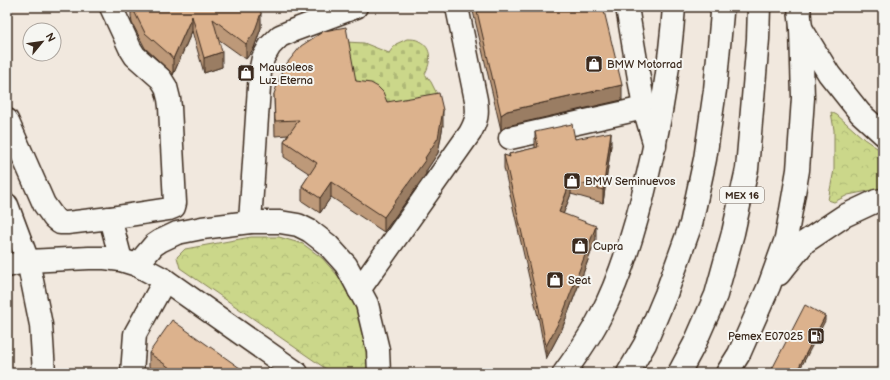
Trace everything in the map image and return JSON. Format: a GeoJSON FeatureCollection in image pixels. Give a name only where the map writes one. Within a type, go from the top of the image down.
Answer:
{"type":"FeatureCollection","features":[{"type":"Feature","properties":{"kind":"main road"},"geometry":{"type":"LineString","coordinates":[[7,120],[44,204],[54,218],[60,223],[110,218],[174,207],[170,107],[166,87],[161,79],[136,56],[130,48],[111,7]]}},
{"type":"Feature","properties":{"kind":"main road"},"geometry":{"type":"LineString","coordinates":[[250,222],[260,72],[263,58],[270,46],[280,36],[356,7]]}},
{"type":"Feature","properties":{"kind":"main road"},"geometry":{"type":"LineString","coordinates":[[359,290],[470,133],[476,122],[478,112],[457,7]]}},
{"type":"Feature","properties":{"kind":"main road"},"geometry":{"type":"LineString","coordinates":[[627,7],[644,108],[655,146]]}},
{"type":"Feature","properties":{"kind":"main road"},"geometry":{"type":"LineString","coordinates":[[564,373],[581,349],[600,317],[632,240],[655,146],[665,88],[674,7]]}},
{"type":"Feature","properties":{"kind":"main road"},"geometry":{"type":"LineString","coordinates":[[628,373],[645,344],[666,294],[691,224],[705,159],[715,90],[722,13],[721,7]]}},
{"type":"Feature","properties":{"kind":"main road","name":"MEX 16"},"geometry":{"type":"LineString","coordinates":[[679,373],[695,343],[716,295],[734,233],[747,169],[758,39],[758,7]]}},
{"type":"Feature","properties":{"kind":"main road"},"geometry":{"type":"LineString","coordinates":[[800,17],[829,74],[860,113],[883,134]]}},
{"type":"Feature","properties":{"kind":"main road"},"geometry":{"type":"LineString","coordinates":[[727,373],[736,363],[769,286],[786,239],[798,170],[803,98],[800,17]]}},
{"type":"Feature","properties":{"kind":"main road"},"geometry":{"type":"LineString","coordinates":[[510,138],[644,108]]}},
{"type":"Feature","properties":{"kind":"main road"},"geometry":{"type":"LineString","coordinates":[[769,286],[805,242],[844,216],[876,201],[883,200]]}},
{"type":"Feature","properties":{"kind":"main road"},"geometry":{"type":"LineString","coordinates":[[7,205],[28,261],[41,325],[44,373]]}},
{"type":"Feature","properties":{"kind":"main road"},"geometry":{"type":"LineString","coordinates":[[110,218],[129,263]]}},
{"type":"Feature","properties":{"kind":"main road"},"geometry":{"type":"LineString","coordinates":[[129,263],[160,240],[178,233],[202,228],[250,222],[280,222],[298,225],[310,231],[328,245],[346,266],[366,304],[378,350],[379,373]]}},
{"type":"Feature","properties":{"kind":"main road"},"geometry":{"type":"LineString","coordinates":[[7,266],[28,261],[89,258],[105,258],[129,263],[165,280],[297,373]]}},
{"type":"Feature","properties":{"kind":"main road"},"geometry":{"type":"LineString","coordinates":[[132,373],[134,334],[165,280]]}},
{"type":"Feature","properties":{"kind":"green space"},"geometry":{"type":"Polygon","coordinates":[[[407,39],[415,39],[419,41],[427,47],[429,51],[429,65],[425,74],[439,98],[439,108],[356,98],[346,42],[364,43],[389,53],[396,44],[407,39]]]}},
{"type":"Feature","properties":{"kind":"green space"},"geometry":{"type":"Polygon","coordinates":[[[831,112],[837,115],[864,139],[883,152],[883,188],[848,195],[834,202],[828,200],[834,170],[834,130],[831,112]]]}},
{"type":"Feature","properties":{"kind":"green space"},"geometry":{"type":"Polygon","coordinates":[[[251,237],[279,237],[303,244],[322,258],[339,277],[360,312],[369,345],[371,373],[332,373],[180,268],[177,257],[185,249],[251,237]]]}},
{"type":"Feature","properties":{"kind":"building"},"geometry":{"type":"Polygon","coordinates":[[[132,7],[260,7],[261,13],[254,33],[246,44],[213,19],[222,52],[204,58],[192,16],[173,59],[145,33],[132,7]]]}},
{"type":"Feature","properties":{"kind":"building"},"geometry":{"type":"Polygon","coordinates":[[[476,7],[569,7],[570,9],[580,7],[603,7],[622,85],[507,111],[501,115],[476,7]]]}},
{"type":"Feature","properties":{"kind":"building"},"geometry":{"type":"Polygon","coordinates":[[[346,27],[356,81],[371,83],[378,87],[383,92],[387,102],[439,93],[443,110],[438,138],[425,158],[426,159],[384,217],[331,182],[320,198],[302,186],[317,163],[284,141],[299,120],[275,121],[274,94],[283,68],[301,46],[324,31],[346,27]]]}},
{"type":"Feature","properties":{"kind":"building"},"geometry":{"type":"Polygon","coordinates":[[[572,124],[575,139],[611,132],[603,190],[571,180],[559,212],[596,226],[562,316],[546,346],[539,308],[504,155],[510,157],[509,154],[538,147],[535,132],[572,124]]]}},
{"type":"Feature","properties":{"kind":"building"},"geometry":{"type":"Polygon","coordinates":[[[805,305],[825,316],[796,373],[770,373],[805,305]]]}},
{"type":"Feature","properties":{"kind":"building"},"geometry":{"type":"Polygon","coordinates":[[[172,320],[247,373],[177,373],[149,353],[172,320]]]}},
{"type":"Feature","properties":{"kind":"place","name":"BMW Motorrad"},"geometry":{"type":"Point","coordinates":[594,64]}},
{"type":"Feature","properties":{"kind":"place","name":"Mausoleos Luz Eterna"},"geometry":{"type":"Point","coordinates":[246,73]}},
{"type":"Feature","properties":{"kind":"place","name":"BMW Seminuevos"},"geometry":{"type":"Point","coordinates":[572,181]}},
{"type":"Feature","properties":{"kind":"place","name":"Cupra"},"geometry":{"type":"Point","coordinates":[580,246]}},
{"type":"Feature","properties":{"kind":"place","name":"Seat"},"geometry":{"type":"Point","coordinates":[555,280]}},
{"type":"Feature","properties":{"kind":"place","name":"Pemex E07025"},"geometry":{"type":"Point","coordinates":[816,336]}}]}
